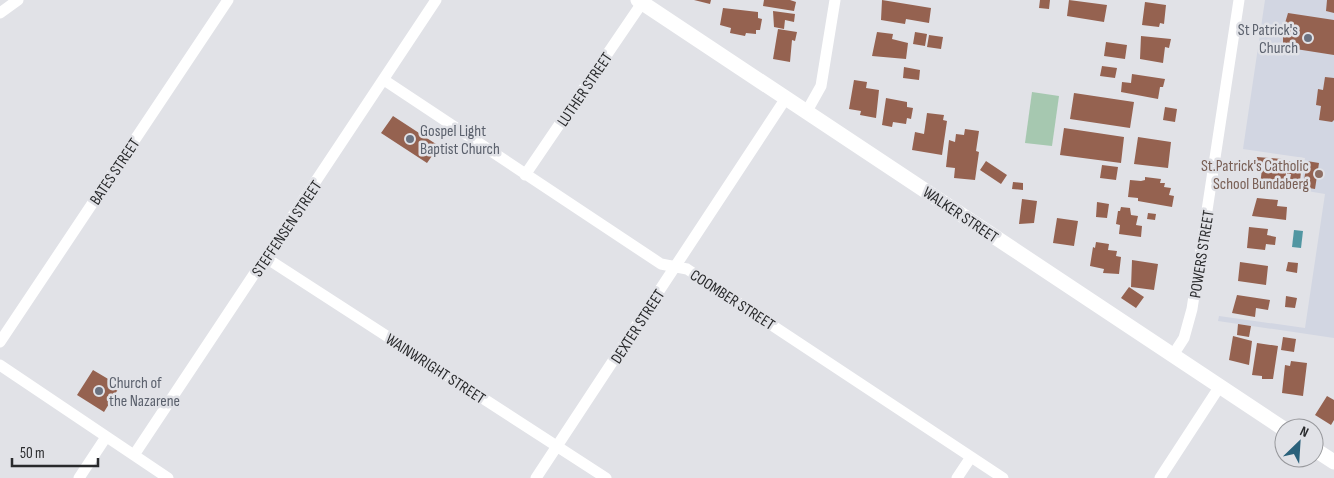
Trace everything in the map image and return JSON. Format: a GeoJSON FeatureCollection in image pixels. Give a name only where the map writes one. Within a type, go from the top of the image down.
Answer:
{"type":"FeatureCollection","features":[{"type":"Feature","properties":{"kind":"main road","name":"WALKER STREET"},"geometry":{"type":"LineString","coordinates":[[640,1],[1274,422]]}},
{"type":"Feature","properties":{"kind":"street"},"geometry":{"type":"LineString","coordinates":[[0,13],[18,0]]}},
{"type":"Feature","properties":{"kind":"street","name":"BATES STREET"},"geometry":{"type":"LineString","coordinates":[[0,342],[228,0]]}},
{"type":"Feature","properties":{"kind":"street","name":"STEFFENSEN STREET"},"geometry":{"type":"LineString","coordinates":[[134,455],[436,0]]}},
{"type":"Feature","properties":{"kind":"street"},"geometry":{"type":"LineString","coordinates":[[807,111],[821,86],[835,0]]}},
{"type":"Feature","properties":{"kind":"street","name":"POWERS STREET"},"geometry":{"type":"LineString","coordinates":[[1173,355],[1184,338],[1192,309],[1239,0]]}},
{"type":"Feature","properties":{"kind":"street","name":"LUTHER STREET"},"geometry":{"type":"LineString","coordinates":[[525,175],[640,1]]}},
{"type":"Feature","properties":{"kind":"street","name":"COOMBER STREET"},"geometry":{"type":"LineString","coordinates":[[384,80],[661,264],[687,269],[1003,478]]}},
{"type":"Feature","properties":{"kind":"street","name":"DEXTER STREET"},"geometry":{"type":"LineString","coordinates":[[536,478],[786,98]]}},
{"type":"Feature","properties":{"kind":"street","name":"WAINWRIGHT STREET"},"geometry":{"type":"LineString","coordinates":[[266,258],[606,478]]}},
{"type":"Feature","properties":{"kind":"street"},"geometry":{"type":"LineString","coordinates":[[0,365],[168,478]]}},
{"type":"Feature","properties":{"kind":"street"},"geometry":{"type":"LineString","coordinates":[[1160,478],[1220,386]]}},
{"type":"Feature","properties":{"kind":"street"},"geometry":{"type":"LineString","coordinates":[[80,478],[106,437]]}},
{"type":"Feature","properties":{"kind":"street"},"geometry":{"type":"LineString","coordinates":[[957,478],[971,457]]}},
{"type":"Feature","properties":{"kind":"shaded area","name":"St.Patrick's Catholic School Bundaberg"},"geometry":{"type":"Polygon","coordinates":[[[1265,0],[1334,0],[1334,338],[1218,321],[1219,316],[1305,328],[1325,194],[1301,190],[1305,158],[1243,149],[1265,0]]]}},
{"type":"Feature","properties":{"kind":"green space"},"geometry":{"type":"Polygon","coordinates":[[[1032,92],[1059,96],[1052,146],[1025,143],[1032,92]]]}},
{"type":"Feature","properties":{"kind":"water"},"geometry":{"type":"Polygon","coordinates":[[[1294,230],[1303,231],[1301,248],[1292,247],[1294,230]]]}},
{"type":"Feature","properties":{"kind":"building"},"geometry":{"type":"Polygon","coordinates":[[[694,0],[711,0],[710,4],[694,0]]]}},
{"type":"Feature","properties":{"kind":"building"},"geometry":{"type":"Polygon","coordinates":[[[764,0],[790,0],[796,2],[794,11],[763,6],[764,0]]]}},
{"type":"Feature","properties":{"kind":"building"},"geometry":{"type":"Polygon","coordinates":[[[882,0],[931,8],[929,23],[906,19],[905,24],[881,20],[882,0]]]}},
{"type":"Feature","properties":{"kind":"building"},"geometry":{"type":"Polygon","coordinates":[[[1040,0],[1050,0],[1049,9],[1039,8],[1040,0]]]}},
{"type":"Feature","properties":{"kind":"building"},"geometry":{"type":"Polygon","coordinates":[[[1069,0],[1107,5],[1104,22],[1067,16],[1069,0]]]}},
{"type":"Feature","properties":{"kind":"building"},"geometry":{"type":"Polygon","coordinates":[[[1327,0],[1334,0],[1334,13],[1326,11],[1327,0]]]}},
{"type":"Feature","properties":{"kind":"building"},"geometry":{"type":"Polygon","coordinates":[[[1145,2],[1166,5],[1164,24],[1160,23],[1159,27],[1142,25],[1145,2]]]}},
{"type":"Feature","properties":{"kind":"building"},"geometry":{"type":"Polygon","coordinates":[[[723,8],[758,12],[758,18],[762,19],[760,30],[756,30],[756,34],[746,33],[745,36],[730,33],[731,28],[720,25],[723,8]]]}},
{"type":"Feature","properties":{"kind":"building"},"geometry":{"type":"Polygon","coordinates":[[[773,11],[795,14],[794,22],[785,20],[784,29],[774,27],[773,11]]]}},
{"type":"Feature","properties":{"kind":"building","name":"St Patrick's Church"},"geometry":{"type":"Polygon","coordinates":[[[1288,13],[1334,20],[1334,55],[1283,47],[1283,30],[1288,13]]]}},
{"type":"Feature","properties":{"kind":"building"},"geometry":{"type":"Polygon","coordinates":[[[778,29],[797,32],[795,41],[792,40],[790,62],[773,59],[778,29]]]}},
{"type":"Feature","properties":{"kind":"building"},"geometry":{"type":"Polygon","coordinates":[[[877,32],[893,34],[892,39],[908,43],[906,59],[872,56],[877,32]]]}},
{"type":"Feature","properties":{"kind":"building"},"geometry":{"type":"Polygon","coordinates":[[[915,32],[927,34],[925,46],[913,44],[915,32]]]}},
{"type":"Feature","properties":{"kind":"building"},"geometry":{"type":"Polygon","coordinates":[[[929,35],[943,37],[941,49],[927,47],[929,35]]]}},
{"type":"Feature","properties":{"kind":"building"},"geometry":{"type":"Polygon","coordinates":[[[1141,36],[1171,39],[1169,48],[1165,47],[1163,63],[1140,59],[1141,36]]]}},
{"type":"Feature","properties":{"kind":"building"},"geometry":{"type":"Polygon","coordinates":[[[1106,42],[1127,45],[1125,59],[1104,56],[1106,42]]]}},
{"type":"Feature","properties":{"kind":"building"},"geometry":{"type":"Polygon","coordinates":[[[1102,66],[1117,68],[1115,78],[1100,76],[1102,66]]]}},
{"type":"Feature","properties":{"kind":"building"},"geometry":{"type":"Polygon","coordinates":[[[904,67],[920,70],[919,80],[903,78],[904,67]]]}},
{"type":"Feature","properties":{"kind":"building"},"geometry":{"type":"Polygon","coordinates":[[[1132,74],[1165,79],[1163,87],[1160,87],[1158,99],[1121,92],[1122,82],[1131,83],[1132,74]]]}},
{"type":"Feature","properties":{"kind":"building"},"geometry":{"type":"Polygon","coordinates":[[[1325,77],[1334,78],[1334,120],[1332,122],[1319,120],[1321,106],[1316,105],[1318,89],[1323,90],[1325,77]]]}},
{"type":"Feature","properties":{"kind":"building"},"geometry":{"type":"Polygon","coordinates":[[[854,80],[867,82],[866,88],[879,90],[876,118],[860,115],[861,111],[849,109],[854,80]]]}},
{"type":"Feature","properties":{"kind":"building"},"geometry":{"type":"Polygon","coordinates":[[[1074,93],[1134,102],[1130,128],[1070,119],[1074,93]]]}},
{"type":"Feature","properties":{"kind":"building"},"geometry":{"type":"Polygon","coordinates":[[[886,98],[907,102],[907,107],[913,108],[911,119],[907,118],[906,124],[893,122],[892,127],[882,125],[886,98]]]}},
{"type":"Feature","properties":{"kind":"building"},"geometry":{"type":"Polygon","coordinates":[[[1165,107],[1177,109],[1175,122],[1163,120],[1165,107]]]}},
{"type":"Feature","properties":{"kind":"building"},"geometry":{"type":"Polygon","coordinates":[[[927,113],[944,115],[943,120],[947,121],[942,155],[912,150],[915,132],[924,134],[927,113]]]}},
{"type":"Feature","properties":{"kind":"building","name":"Gospel Light Baptist Church"},"geometry":{"type":"Polygon","coordinates":[[[393,116],[439,146],[427,163],[381,133],[393,116]]]}},
{"type":"Feature","properties":{"kind":"building"},"geometry":{"type":"Polygon","coordinates":[[[1064,128],[1124,137],[1121,163],[1060,155],[1064,128]]]}},
{"type":"Feature","properties":{"kind":"building"},"geometry":{"type":"Polygon","coordinates":[[[965,129],[979,131],[976,151],[979,152],[975,180],[954,178],[955,168],[946,167],[949,140],[955,142],[956,134],[964,135],[965,129]]]}},
{"type":"Feature","properties":{"kind":"building"},"geometry":{"type":"Polygon","coordinates":[[[1138,137],[1171,142],[1168,168],[1134,164],[1138,137]]]}},
{"type":"Feature","properties":{"kind":"building"},"geometry":{"type":"Polygon","coordinates":[[[1257,157],[1282,159],[1280,172],[1286,173],[1284,188],[1260,185],[1262,169],[1255,168],[1257,157]]]}},
{"type":"Feature","properties":{"kind":"building"},"geometry":{"type":"Polygon","coordinates":[[[986,161],[1007,175],[1001,184],[980,170],[986,161]]]}},
{"type":"Feature","properties":{"kind":"building"},"geometry":{"type":"Polygon","coordinates":[[[1289,161],[1302,163],[1300,181],[1290,179],[1291,174],[1287,174],[1289,161]]]}},
{"type":"Feature","properties":{"kind":"building"},"geometry":{"type":"Polygon","coordinates":[[[1307,161],[1319,163],[1315,189],[1303,187],[1307,161]]]}},
{"type":"Feature","properties":{"kind":"building"},"geometry":{"type":"Polygon","coordinates":[[[1102,165],[1118,167],[1116,180],[1100,178],[1102,165]]]}},
{"type":"Feature","properties":{"kind":"building"},"geometry":{"type":"Polygon","coordinates":[[[1145,177],[1161,179],[1160,183],[1165,183],[1164,187],[1171,188],[1169,195],[1174,196],[1172,207],[1138,201],[1138,198],[1128,197],[1130,180],[1141,181],[1145,180],[1145,177]]]}},
{"type":"Feature","properties":{"kind":"building"},"geometry":{"type":"Polygon","coordinates":[[[1013,182],[1023,183],[1023,190],[1012,189],[1013,182]]]}},
{"type":"Feature","properties":{"kind":"building"},"geometry":{"type":"Polygon","coordinates":[[[1257,198],[1278,200],[1277,206],[1287,207],[1286,220],[1252,216],[1257,198]]]}},
{"type":"Feature","properties":{"kind":"building"},"geometry":{"type":"Polygon","coordinates":[[[1022,199],[1037,201],[1034,223],[1019,224],[1022,199]]]}},
{"type":"Feature","properties":{"kind":"building"},"geometry":{"type":"Polygon","coordinates":[[[1097,202],[1109,204],[1107,218],[1096,217],[1097,202]]]}},
{"type":"Feature","properties":{"kind":"building"},"geometry":{"type":"Polygon","coordinates":[[[1121,207],[1130,208],[1131,215],[1138,216],[1136,225],[1142,226],[1141,237],[1119,234],[1120,225],[1116,224],[1118,211],[1120,211],[1121,207]]]}},
{"type":"Feature","properties":{"kind":"building"},"geometry":{"type":"Polygon","coordinates":[[[1148,213],[1156,214],[1155,220],[1147,219],[1148,213]]]}},
{"type":"Feature","properties":{"kind":"building"},"geometry":{"type":"Polygon","coordinates":[[[1057,218],[1078,221],[1074,246],[1053,243],[1057,218]]]}},
{"type":"Feature","properties":{"kind":"building"},"geometry":{"type":"Polygon","coordinates":[[[1249,227],[1268,229],[1267,235],[1276,237],[1275,245],[1266,244],[1265,250],[1247,248],[1249,227]]]}},
{"type":"Feature","properties":{"kind":"building"},"geometry":{"type":"Polygon","coordinates":[[[1096,242],[1109,244],[1108,250],[1117,251],[1116,256],[1121,257],[1119,274],[1103,273],[1104,269],[1090,266],[1093,247],[1095,248],[1096,242]]]}},
{"type":"Feature","properties":{"kind":"building"},"geometry":{"type":"Polygon","coordinates":[[[1132,260],[1158,264],[1154,290],[1131,287],[1132,260]]]}},
{"type":"Feature","properties":{"kind":"building"},"geometry":{"type":"Polygon","coordinates":[[[1240,262],[1268,266],[1266,285],[1238,281],[1240,262]]]}},
{"type":"Feature","properties":{"kind":"building"},"geometry":{"type":"Polygon","coordinates":[[[1288,262],[1298,263],[1297,273],[1286,271],[1288,262]]]}},
{"type":"Feature","properties":{"kind":"building"},"geometry":{"type":"Polygon","coordinates":[[[1129,287],[1144,297],[1136,308],[1121,298],[1129,287]]]}},
{"type":"Feature","properties":{"kind":"building"},"geometry":{"type":"Polygon","coordinates":[[[1237,295],[1270,300],[1268,310],[1256,308],[1255,317],[1232,313],[1237,295]]]}},
{"type":"Feature","properties":{"kind":"building"},"geometry":{"type":"Polygon","coordinates":[[[1286,296],[1297,298],[1295,308],[1285,307],[1286,296]]]}},
{"type":"Feature","properties":{"kind":"building"},"geometry":{"type":"Polygon","coordinates":[[[1238,324],[1251,326],[1249,337],[1237,335],[1238,324]]]}},
{"type":"Feature","properties":{"kind":"building"},"geometry":{"type":"Polygon","coordinates":[[[1233,336],[1252,341],[1249,365],[1229,360],[1233,336]]]}},
{"type":"Feature","properties":{"kind":"building"},"geometry":{"type":"Polygon","coordinates":[[[1283,337],[1296,339],[1294,352],[1281,350],[1283,337]]]}},
{"type":"Feature","properties":{"kind":"building"},"geometry":{"type":"Polygon","coordinates":[[[1257,343],[1278,346],[1273,379],[1262,379],[1262,376],[1252,375],[1257,343]]]}},
{"type":"Feature","properties":{"kind":"building"},"geometry":{"type":"Polygon","coordinates":[[[1291,361],[1307,363],[1303,396],[1282,393],[1285,365],[1290,366],[1291,361]]]}},
{"type":"Feature","properties":{"kind":"building","name":"Church of the Nazarene"},"geometry":{"type":"Polygon","coordinates":[[[93,370],[120,386],[104,412],[77,395],[93,370]]]}},
{"type":"Feature","properties":{"kind":"building"},"geometry":{"type":"Polygon","coordinates":[[[1327,396],[1334,400],[1334,420],[1331,425],[1324,421],[1324,418],[1315,415],[1327,396]]]}},
{"type":"Feature","properties":{"kind":"place","name":"St Patrick's Church"},"geometry":{"type":"Point","coordinates":[1308,38]}},
{"type":"Feature","properties":{"kind":"place","name":"Gospel Light Baptist Church"},"geometry":{"type":"Point","coordinates":[410,139]}},
{"type":"Feature","properties":{"kind":"place","name":"St.Patrick's Catholic School Bundaberg"},"geometry":{"type":"Point","coordinates":[1319,174]}},
{"type":"Feature","properties":{"kind":"place","name":"Church of the Nazarene"},"geometry":{"type":"Point","coordinates":[99,391]}}]}
